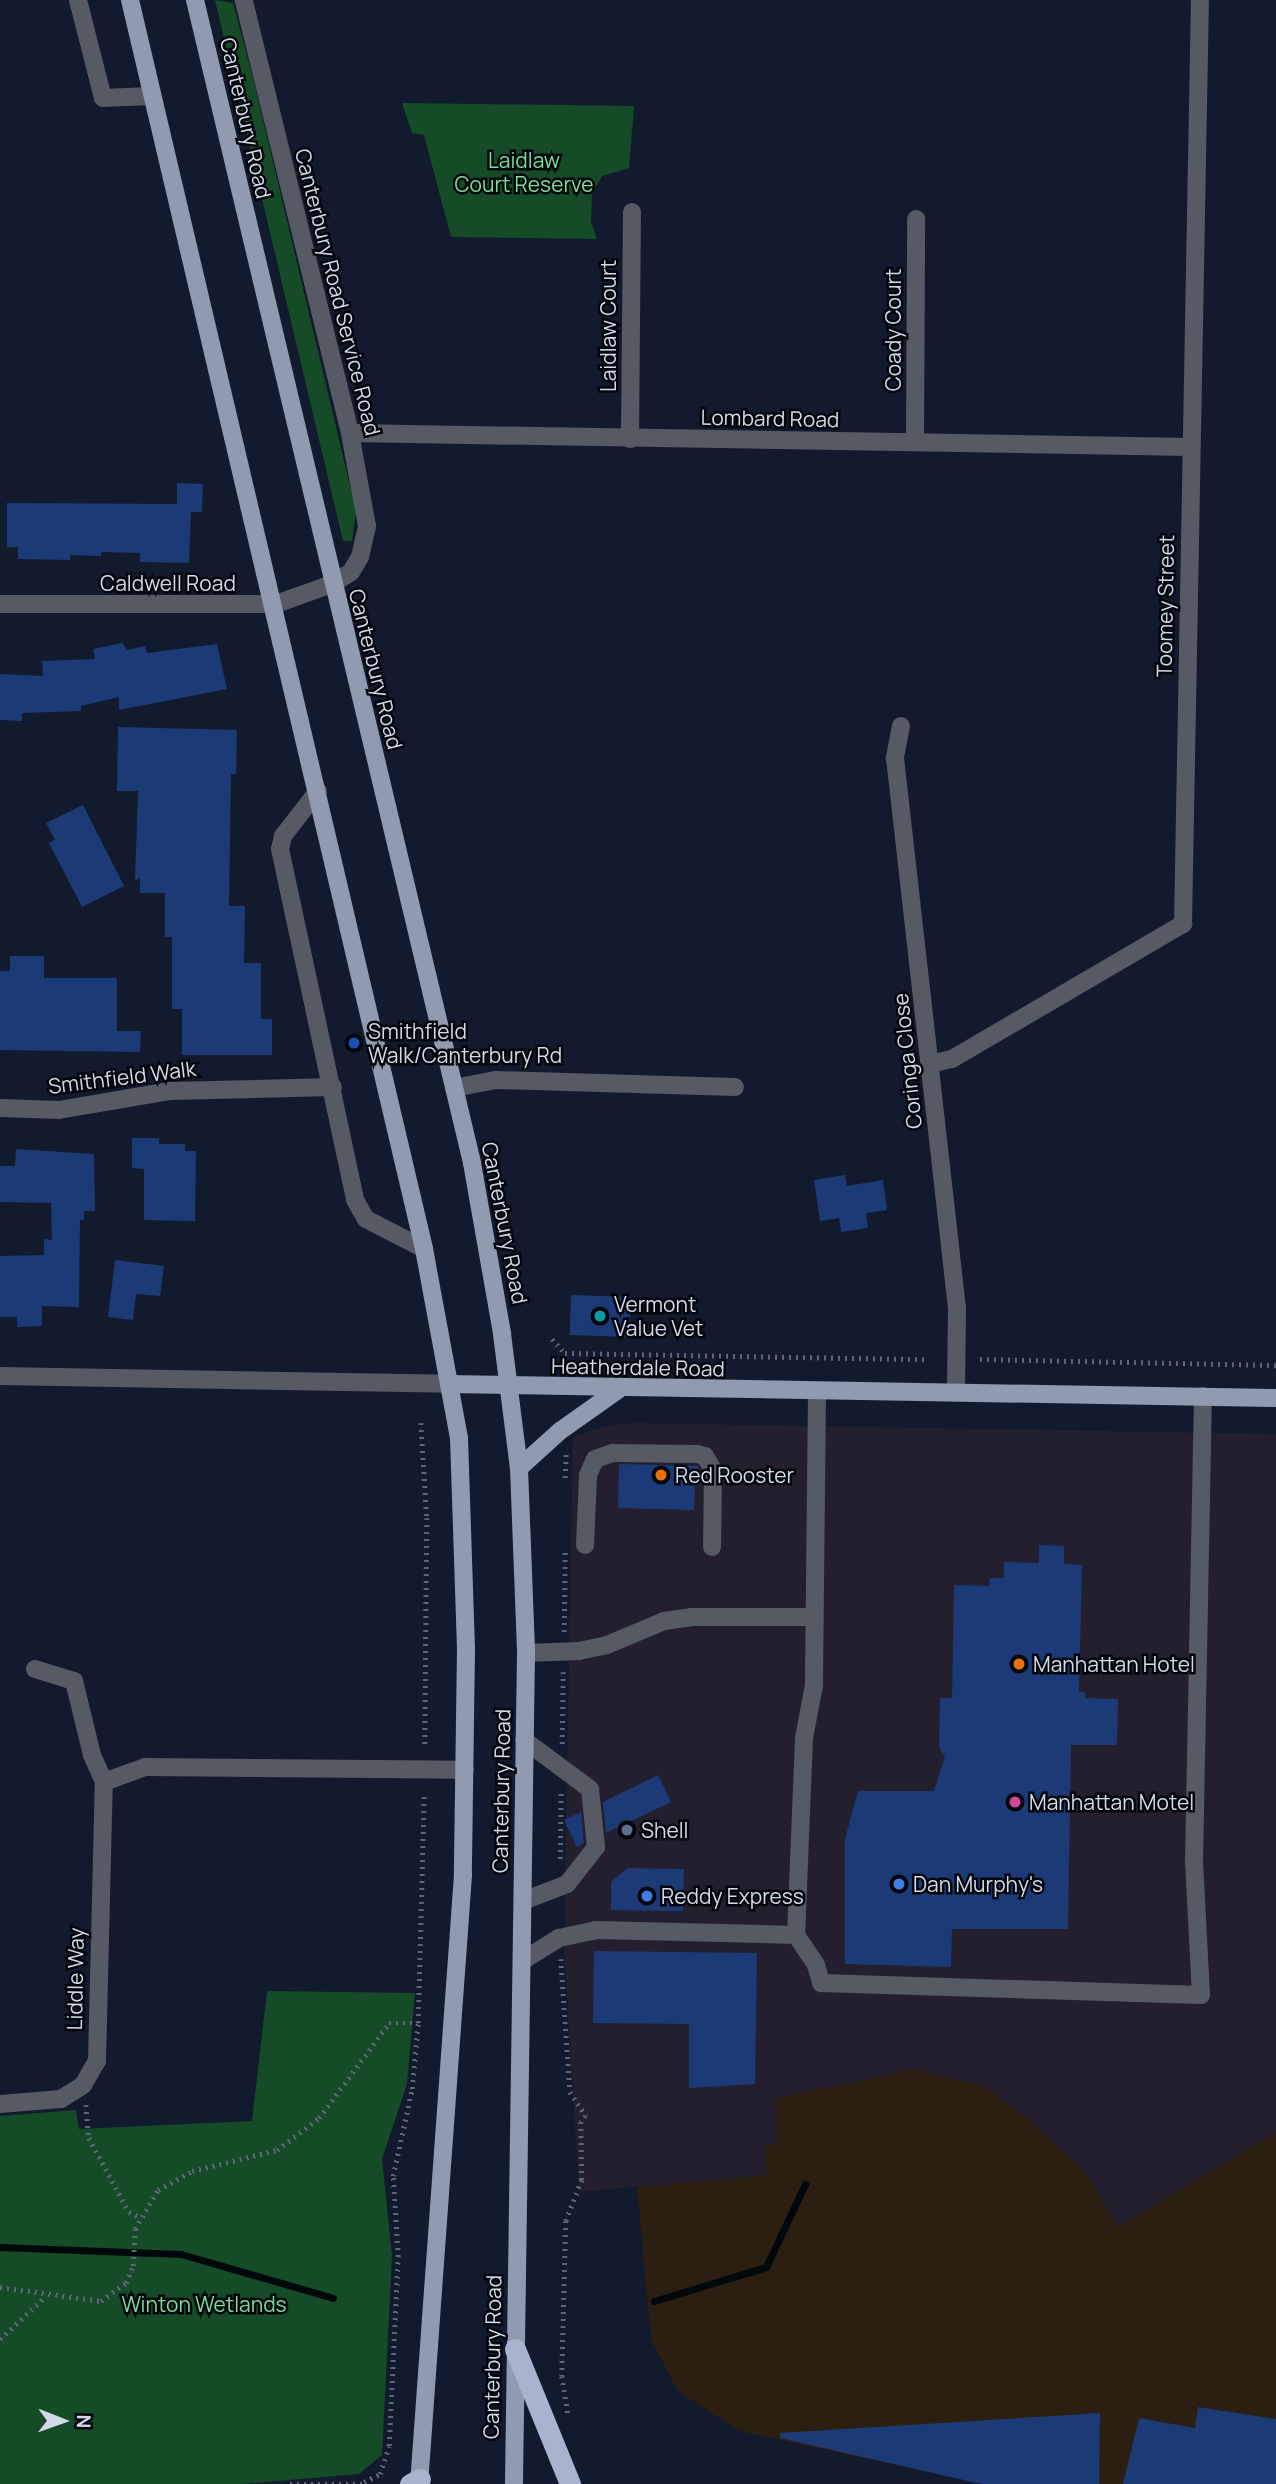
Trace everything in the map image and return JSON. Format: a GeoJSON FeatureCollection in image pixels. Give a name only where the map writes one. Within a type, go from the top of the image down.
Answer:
{"type":"FeatureCollection","features":[{"type":"Feature","properties":{"kind":"highway"},"geometry":{"type":"LineString","coordinates":[[515,2349],[570,2484]]}},
{"type":"Feature","properties":{"kind":"main road","name":"Canterbury Road"},"geometry":{"type":"LineString","coordinates":[[130,0],[275,604],[424,1249],[459,1438],[463,1518],[463,1875],[416,2482]]}},
{"type":"Feature","properties":{"kind":"main road","name":"Canterbury Road"},"geometry":{"type":"LineString","coordinates":[[195,0],[475,1177],[509,1387],[519,1468],[526,1653],[514,2484]]}},
{"type":"Feature","properties":{"kind":"main road","name":"Heatherdale Road"},"geometry":{"type":"LineString","coordinates":[[449,1384],[619,1389],[1276,1398]]}},
{"type":"Feature","properties":{"kind":"main road"},"geometry":{"type":"LineString","coordinates":[[519,1468],[560,1431],[619,1389]]}},
{"type":"Feature","properties":{"kind":"street"},"geometry":{"type":"LineString","coordinates":[[78,0],[103,98],[151,96]]}},
{"type":"Feature","properties":{"kind":"street","name":"Canterbury Road Service Road"},"geometry":{"type":"LineString","coordinates":[[244,0],[350,433],[367,526],[360,557],[351,572],[332,584]]}},
{"type":"Feature","properties":{"kind":"street","name":"Toomey Street"},"geometry":{"type":"LineString","coordinates":[[930,1063],[952,1059],[1183,924],[1200,0]]}},
{"type":"Feature","properties":{"kind":"street","name":"Laidlaw Court"},"geometry":{"type":"LineString","coordinates":[[630,439],[632,212]]}},
{"type":"Feature","properties":{"kind":"street","name":"Coady Court"},"geometry":{"type":"LineString","coordinates":[[915,442],[916,219]]}},
{"type":"Feature","properties":{"kind":"street","name":"Lombard Road"},"geometry":{"type":"LineString","coordinates":[[350,433],[1190,447]]}},
{"type":"Feature","properties":{"kind":"street","name":"Caldwell Road"},"geometry":{"type":"LineString","coordinates":[[0,604],[275,604],[332,584]]}},
{"type":"Feature","properties":{"kind":"street","name":"Coringa Close"},"geometry":{"type":"LineString","coordinates":[[901,726],[895,758],[957,1308],[956,1392]]}},
{"type":"Feature","properties":{"kind":"street"},"geometry":{"type":"LineString","coordinates":[[318,791],[283,836],[280,849],[355,1200],[366,1219],[424,1249]]}},
{"type":"Feature","properties":{"kind":"street"},"geometry":{"type":"LineString","coordinates":[[454,1088],[496,1080],[735,1087]]}},
{"type":"Feature","properties":{"kind":"street","name":"Smithfield Walk"},"geometry":{"type":"LineString","coordinates":[[0,1108],[59,1110],[170,1091],[333,1087]]}},
{"type":"Feature","properties":{"kind":"street","name":"Heatherdale Road"},"geometry":{"type":"LineString","coordinates":[[0,1376],[449,1384]]}},
{"type":"Feature","properties":{"kind":"street"},"geometry":{"type":"LineString","coordinates":[[817,1392],[814,1685],[803,1764],[796,1935],[816,1965],[821,1983],[1200,1995],[1194,1849],[1203,1396]]}},
{"type":"Feature","properties":{"kind":"street"},"geometry":{"type":"LineString","coordinates":[[585,1545],[588,1475],[595,1459],[612,1453],[697,1454],[705,1456],[713,1469],[712,1547]]}},
{"type":"Feature","properties":{"kind":"street"},"geometry":{"type":"LineString","coordinates":[[526,1653],[607,1645],[664,1621],[691,1617],[813,1617]]}},
{"type":"Feature","properties":{"kind":"street","name":"Liddle Way"},"geometry":{"type":"LineString","coordinates":[[35,1669],[74,1681],[92,1755],[104,1782],[97,2060],[83,2085]]}},
{"type":"Feature","properties":{"kind":"street"},"geometry":{"type":"LineString","coordinates":[[523,1901],[567,1884],[596,1847],[590,1789],[561,1764],[524,1740]]}},
{"type":"Feature","properties":{"kind":"street"},"geometry":{"type":"LineString","coordinates":[[104,1782],[145,1767],[465,1770]]}},
{"type":"Feature","properties":{"kind":"street"},"geometry":{"type":"LineString","coordinates":[[522,1961],[559,1938],[596,1930],[796,1935]]}},
{"type":"Feature","properties":{"kind":"street"},"geometry":{"type":"LineString","coordinates":[[0,2104],[61,2099],[83,2085]]}},
{"type":"Feature","properties":{"kind":"path"},"geometry":{"type":"LineString","coordinates":[[552,1339],[565,1353],[926,1359]]}},
{"type":"Feature","properties":{"kind":"path"},"geometry":{"type":"LineString","coordinates":[[980,1359],[1276,1365]]}},
{"type":"Feature","properties":{"kind":"path"},"geometry":{"type":"LineString","coordinates":[[421,1423],[427,1518],[425,1746]]}},
{"type":"Feature","properties":{"kind":"path"},"geometry":{"type":"LineString","coordinates":[[565,1492],[566,1439]]}},
{"type":"Feature","properties":{"kind":"path"},"geometry":{"type":"LineString","coordinates":[[560,1887],[565,1545]]}},
{"type":"Feature","properties":{"kind":"path"},"geometry":{"type":"LineString","coordinates":[[290,2484],[364,2483],[380,2474],[389,2446],[398,2258],[393,2176],[412,2089],[418,2023],[424,1794]]}},
{"type":"Feature","properties":{"kind":"path"},"geometry":{"type":"LineString","coordinates":[[559,1938],[570,2092],[586,2116],[581,2122],[582,2180],[566,2221],[562,2376],[571,2426]]}},
{"type":"Feature","properties":{"kind":"path"},"geometry":{"type":"LineString","coordinates":[[0,2287],[46,2296],[101,2301],[126,2283],[133,2266],[135,2229],[158,2190],[191,2171],[278,2150],[319,2118],[389,2023],[418,2023]]}},
{"type":"Feature","properties":{"kind":"path"},"geometry":{"type":"LineString","coordinates":[[83,2085],[89,2138],[129,2212],[140,2217]]}},
{"type":"Feature","properties":{"kind":"path"},"geometry":{"type":"LineString","coordinates":[[0,2339],[46,2296]]}},
{"type":"Feature","properties":{"kind":"shaded area"},"geometry":{"type":"Polygon","coordinates":[[[637,1423],[1276,1434],[1276,2132],[1118,2227],[1086,2173],[777,2144],[767,2175],[579,2192],[564,1947],[573,1437],[609,1425],[637,1423]]]}},
{"type":"Feature","properties":{"kind":"shaded area"},"geometry":{"type":"Polygon","coordinates":[[[912,2070],[983,2086],[1027,2118],[1086,2173],[1118,2227],[1276,2132],[1276,2484],[982,2484],[739,2431],[678,2391],[651,2340],[637,2187],[767,2175],[765,2145],[777,2144],[776,2098],[912,2070]]]}},
{"type":"Feature","properties":{"kind":"green space"},"geometry":{"type":"Polygon","coordinates":[[[215,0],[233,3],[254,82],[356,511],[352,541],[343,541],[215,0]]]}},
{"type":"Feature","properties":{"kind":"green space","name":"Laidlaw Court Reserve"},"geometry":{"type":"Polygon","coordinates":[[[402,103],[634,106],[629,168],[602,176],[592,194],[591,222],[597,239],[451,237],[424,135],[412,133],[402,103]]]}},
{"type":"Feature","properties":{"kind":"green space","name":"Winton Wetlands"},"geometry":{"type":"Polygon","coordinates":[[[267,1991],[415,1993],[407,2084],[382,2159],[392,2256],[382,2455],[359,2474],[241,2484],[0,2484],[0,2116],[76,2110],[79,2129],[252,2121],[267,1991]]]}},
{"type":"Feature","properties":{"kind":"building"},"geometry":{"type":"Polygon","coordinates":[[[177,483],[203,484],[202,512],[191,512],[189,563],[140,562],[140,553],[101,552],[101,556],[70,555],[70,560],[18,559],[18,547],[7,547],[7,503],[177,504],[177,483]]]}},
{"type":"Feature","properties":{"kind":"building"},"geometry":{"type":"Polygon","coordinates":[[[122,643],[127,650],[145,646],[147,653],[217,644],[227,689],[119,710],[119,697],[81,706],[81,711],[22,713],[22,721],[0,720],[0,674],[43,676],[42,661],[95,659],[93,649],[122,643]]]}},
{"type":"Feature","properties":{"kind":"building"},"geometry":{"type":"Polygon","coordinates":[[[118,727],[237,730],[236,774],[231,774],[229,906],[245,906],[244,963],[261,963],[261,1019],[272,1019],[272,1055],[182,1055],[182,1009],[172,1009],[172,937],[165,937],[165,893],[140,893],[140,878],[135,881],[138,791],[117,791],[118,727]]]}},
{"type":"Feature","properties":{"kind":"building"},"geometry":{"type":"Polygon","coordinates":[[[83,805],[124,886],[82,907],[49,843],[55,840],[46,823],[83,805]]]}},
{"type":"Feature","properties":{"kind":"building"},"geometry":{"type":"Polygon","coordinates":[[[10,956],[44,956],[44,978],[117,978],[117,1031],[141,1031],[140,1052],[0,1050],[0,971],[10,971],[10,956]]]}},
{"type":"Feature","properties":{"kind":"building"},"geometry":{"type":"Polygon","coordinates":[[[132,1138],[159,1138],[159,1144],[185,1144],[185,1151],[196,1151],[195,1221],[144,1220],[144,1169],[132,1168],[132,1138]]]}},
{"type":"Feature","properties":{"kind":"building"},"geometry":{"type":"Polygon","coordinates":[[[16,1149],[94,1154],[95,1211],[84,1211],[84,1220],[80,1220],[79,1307],[42,1306],[42,1326],[17,1327],[17,1317],[0,1317],[0,1256],[44,1255],[44,1239],[52,1240],[51,1203],[0,1202],[0,1166],[15,1166],[16,1149]]]}},
{"type":"Feature","properties":{"kind":"building"},"geometry":{"type":"Polygon","coordinates":[[[845,1175],[847,1186],[883,1180],[887,1210],[866,1213],[868,1228],[841,1232],[839,1218],[820,1221],[814,1180],[845,1175]]]}},
{"type":"Feature","properties":{"kind":"building"},"geometry":{"type":"Polygon","coordinates":[[[115,1260],[164,1266],[160,1296],[136,1294],[133,1320],[108,1317],[115,1260]]]}},
{"type":"Feature","properties":{"kind":"building","name":"Vermont Value Vet"},"geometry":{"type":"Polygon","coordinates":[[[571,1295],[631,1297],[630,1337],[570,1335],[571,1295]]]}},
{"type":"Feature","properties":{"kind":"building","name":"Red Rooster"},"geometry":{"type":"Polygon","coordinates":[[[619,1464],[698,1466],[701,1485],[695,1485],[694,1510],[618,1508],[619,1464]]]}},
{"type":"Feature","properties":{"kind":"building"},"geometry":{"type":"Polygon","coordinates":[[[1039,1545],[1064,1546],[1064,1564],[1082,1565],[1079,1692],[1085,1692],[1085,1698],[1118,1699],[1117,1745],[1071,1745],[1068,1929],[952,1929],[951,1967],[845,1964],[845,1839],[858,1791],[934,1791],[945,1757],[939,1747],[940,1698],[952,1698],[954,1585],[989,1586],[990,1578],[1004,1578],[1004,1562],[1039,1563],[1039,1545]]]}},
{"type":"Feature","properties":{"kind":"building"},"geometry":{"type":"Polygon","coordinates":[[[658,1775],[671,1802],[606,1833],[603,1802],[658,1775]]]}},
{"type":"Feature","properties":{"kind":"building"},"geometry":{"type":"Polygon","coordinates":[[[581,1812],[584,1843],[577,1847],[564,1820],[581,1812]]]}},
{"type":"Feature","properties":{"kind":"building","name":"Reddy Express"},"geometry":{"type":"Polygon","coordinates":[[[627,1868],[684,1869],[683,1911],[611,1910],[611,1882],[627,1868]]]}},
{"type":"Feature","properties":{"kind":"building"},"geometry":{"type":"Polygon","coordinates":[[[594,1951],[757,1953],[755,2084],[689,2088],[689,2024],[593,2023],[594,1951]]]}},
{"type":"Feature","properties":{"kind":"building"},"geometry":{"type":"Polygon","coordinates":[[[1198,2407],[1276,2419],[1276,2484],[1123,2484],[1139,2418],[1195,2428],[1198,2407]]]}},
{"type":"Feature","properties":{"kind":"building"},"geometry":{"type":"Polygon","coordinates":[[[1100,2413],[1099,2484],[981,2484],[780,2438],[780,2433],[1100,2413]]]}},
{"type":"Feature","properties":{"kind":"waterway"},"geometry":{"type":"LineString","coordinates":[[654,2301],[766,2267],[805,2184]]}},
{"type":"Feature","properties":{"kind":"waterway"},"geometry":{"type":"LineString","coordinates":[[0,2247],[181,2254],[333,2298]]}},
{"type":"Feature","properties":{"kind":"place","name":"Smithfield Walk/Canterbury Rd"},"geometry":{"type":"Point","coordinates":[354,1043]}},
{"type":"Feature","properties":{"kind":"place","name":"Vermont Value Vet"},"geometry":{"type":"Point","coordinates":[600,1316]}},
{"type":"Feature","properties":{"kind":"place","name":"Red Rooster"},"geometry":{"type":"Point","coordinates":[661,1475]}},
{"type":"Feature","properties":{"kind":"place","name":"Manhattan Hotel"},"geometry":{"type":"Point","coordinates":[1019,1664]}},
{"type":"Feature","properties":{"kind":"place","name":"Manhattan Motel"},"geometry":{"type":"Point","coordinates":[1015,1802]}},
{"type":"Feature","properties":{"kind":"place","name":"Shell"},"geometry":{"type":"Point","coordinates":[627,1830]}},
{"type":"Feature","properties":{"kind":"place","name":"Dan Murphy's"},"geometry":{"type":"Point","coordinates":[899,1884]}},
{"type":"Feature","properties":{"kind":"place","name":"Reddy Express"},"geometry":{"type":"Point","coordinates":[647,1896]}}]}
